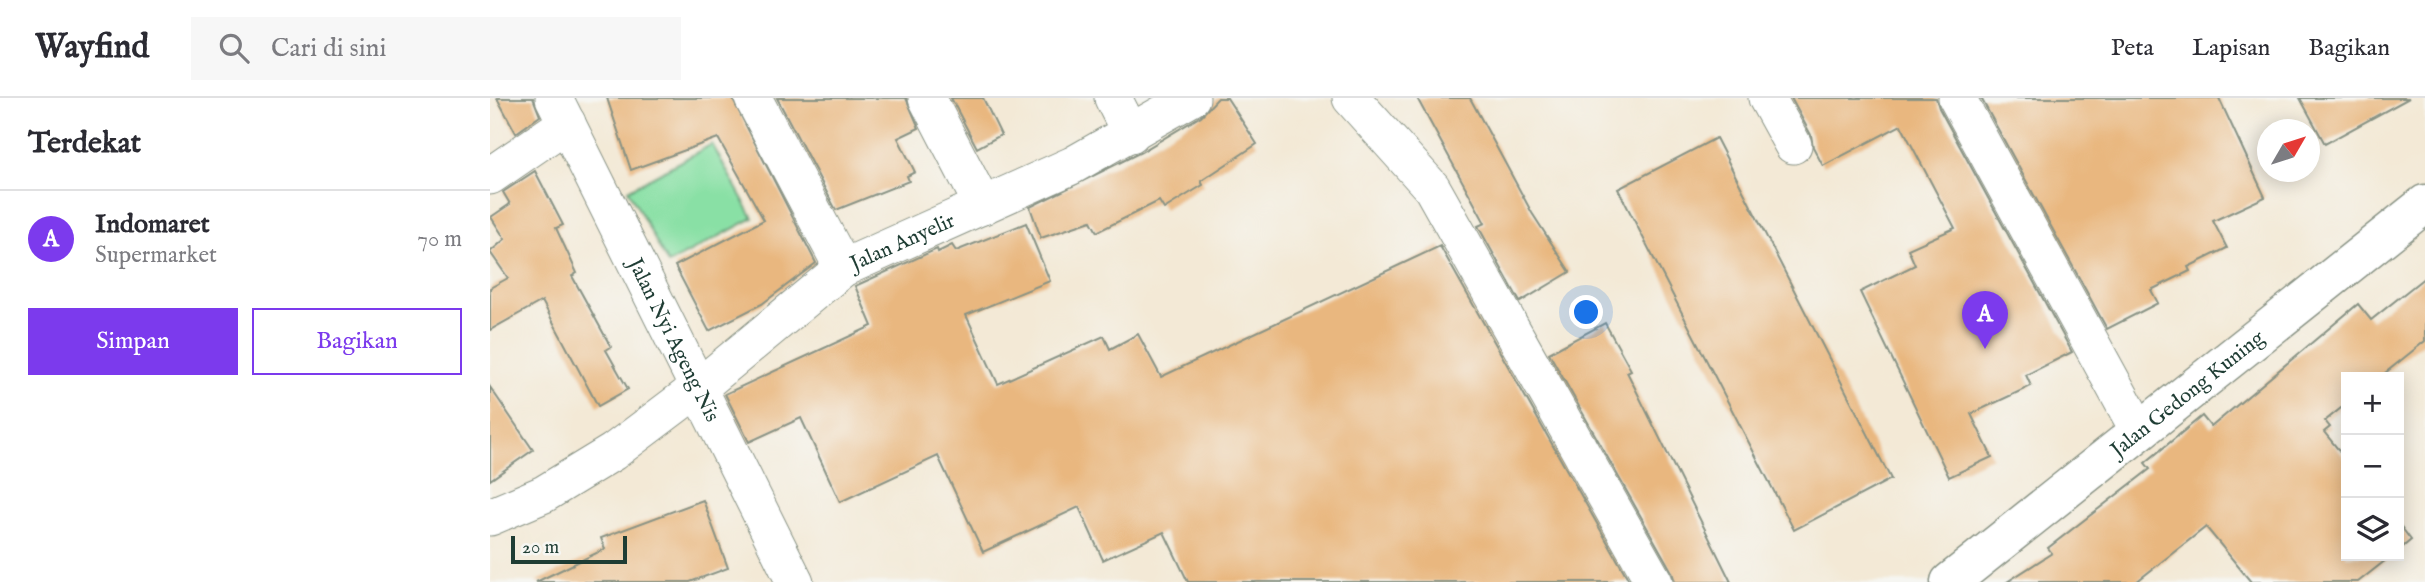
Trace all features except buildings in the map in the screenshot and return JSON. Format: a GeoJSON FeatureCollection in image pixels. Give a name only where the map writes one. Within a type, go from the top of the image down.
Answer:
{"type":"FeatureCollection","features":[{"type":"Feature","properties":{"kind":"main road","name":"Jalan Gedong Kuning"},"geometry":{"type":"LineString","coordinates":[[1970,576],[2139,431],[2425,204]]}},
{"type":"Feature","properties":{"kind":"street"},"geometry":{"type":"LineString","coordinates":[[753,98],[843,268]]}},
{"type":"Feature","properties":{"kind":"street"},"geometry":{"type":"LineString","coordinates":[[927,98],[983,206]]}},
{"type":"Feature","properties":{"kind":"street"},"geometry":{"type":"LineString","coordinates":[[1113,98],[1132,134]]}},
{"type":"Feature","properties":{"kind":"street","name":"Jalan Anyelir"},"geometry":{"type":"LineString","coordinates":[[490,517],[544,494],[601,459],[698,387],[843,268],[983,206],[1132,134],[1191,98]]}},
{"type":"Feature","properties":{"kind":"street"},"geometry":{"type":"LineString","coordinates":[[1351,98],[1432,188],[1654,582]]}},
{"type":"Feature","properties":{"kind":"street"},"geometry":{"type":"LineString","coordinates":[[1767,98],[1793,145]]}},
{"type":"Feature","properties":{"kind":"street"},"geometry":{"type":"LineString","coordinates":[[1957,98],[2139,431]]}},
{"type":"Feature","properties":{"kind":"street"},"geometry":{"type":"LineString","coordinates":[[490,176],[560,111]]}},
{"type":"Feature","properties":{"kind":"street","name":"Jalan Nyi Ageng Nis"},"geometry":{"type":"LineString","coordinates":[[560,111],[794,582]]}},
{"type":"Feature","properties":{"kind":"green space"},"geometry":{"type":"Polygon","coordinates":[[[712,144],[753,218],[668,264],[628,190],[712,144]]]}},
{"type":"Feature","properties":{"kind":"place","name":"Indomaret"},"geometry":{"type":"Point","coordinates":[1985,349]}}]}
